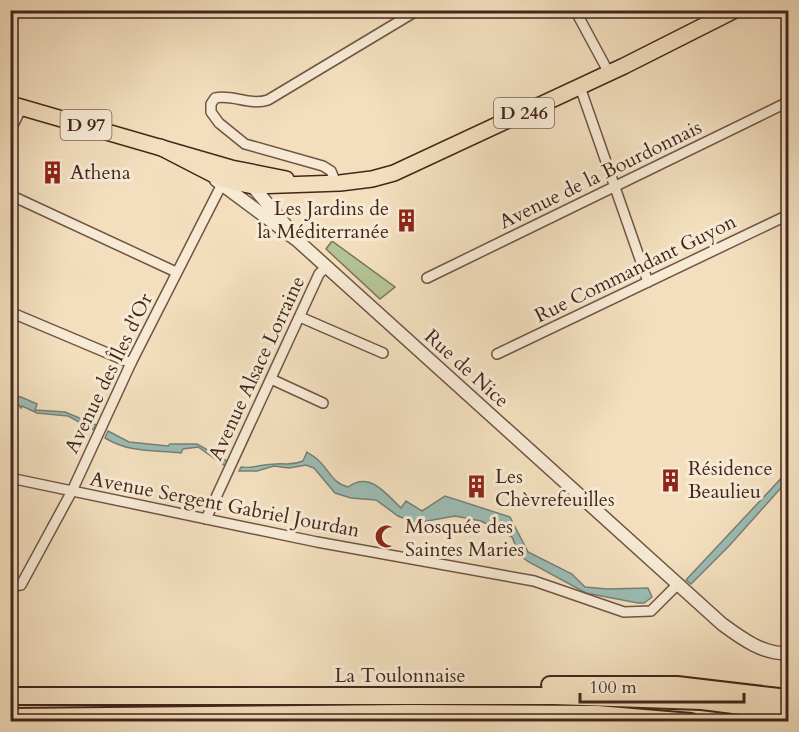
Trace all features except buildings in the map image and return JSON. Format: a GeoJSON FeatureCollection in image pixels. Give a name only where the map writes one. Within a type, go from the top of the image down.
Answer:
{"type":"FeatureCollection","features":[{"type":"Feature","properties":{"kind":"highway"},"geometry":{"type":"LineString","coordinates":[[401,696],[508,685],[677,685],[789,698]]}},
{"type":"Feature","properties":{"kind":"highway","name":"La Toulonnaise"},"geometry":{"type":"LineString","coordinates":[[10,696],[554,696],[702,701],[789,712]]}},
{"type":"Feature","properties":{"kind":"highway","name":"La Toulonnaise"},"geometry":{"type":"LineString","coordinates":[[10,717],[409,712],[597,714],[692,722]]}},
{"type":"Feature","properties":{"kind":"highway"},"geometry":{"type":"LineString","coordinates":[[118,717],[218,722]]}},
{"type":"Feature","properties":{"kind":"main road","name":"D 246"},"geometry":{"type":"LineString","coordinates":[[225,177],[336,183],[372,179],[394,173],[580,87],[735,10]]}},
{"type":"Feature","properties":{"kind":"main road","name":"D 97"},"geometry":{"type":"LineString","coordinates":[[16,105],[160,147],[225,177]]}},
{"type":"Feature","properties":{"kind":"main road","name":"D 97"},"geometry":{"type":"LineString","coordinates":[[160,147],[198,167]]}},
{"type":"Feature","properties":{"kind":"main road","name":"D 246"},"geometry":{"type":"LineString","coordinates":[[198,167],[254,186],[304,183]]}},
{"type":"Feature","properties":{"kind":"street"},"geometry":{"type":"LineString","coordinates":[[399,10],[415,13]]}},
{"type":"Feature","properties":{"kind":"street"},"geometry":{"type":"LineString","coordinates":[[575,10],[609,73]]}},
{"type":"Feature","properties":{"kind":"street"},"geometry":{"type":"LineString","coordinates":[[336,183],[331,171],[323,166],[245,144],[219,123],[211,112],[211,104],[215,98],[223,97],[252,103],[268,100],[415,13]]}},
{"type":"Feature","properties":{"kind":"street"},"geometry":{"type":"LineString","coordinates":[[580,87],[648,282]]}},
{"type":"Feature","properties":{"kind":"street","name":"Avenue de la Bourdonnais"},"geometry":{"type":"LineString","coordinates":[[427,278],[789,102]]}},
{"type":"Feature","properties":{"kind":"street"},"geometry":{"type":"LineString","coordinates":[[10,131],[16,105]]}},
{"type":"Feature","properties":{"kind":"street","name":"Rue de Nice"},"geometry":{"type":"LineString","coordinates":[[225,177],[327,266],[722,624],[740,637],[764,649],[778,654],[789,653]]}},
{"type":"Feature","properties":{"kind":"street","name":"Avenue des Îles d'Or"},"geometry":{"type":"LineString","coordinates":[[10,586],[21,585],[72,491],[131,363],[225,177]]}},
{"type":"Feature","properties":{"kind":"street"},"geometry":{"type":"LineString","coordinates":[[273,210],[274,194],[280,185]]}},
{"type":"Feature","properties":{"kind":"street","name":"D 97"},"geometry":{"type":"LineString","coordinates":[[254,186],[298,241]]}},
{"type":"Feature","properties":{"kind":"street"},"geometry":{"type":"LineString","coordinates":[[10,195],[176,272]]}},
{"type":"Feature","properties":{"kind":"street","name":"Rue Commandant Guyon"},"geometry":{"type":"LineString","coordinates":[[497,354],[789,215]]}},
{"type":"Feature","properties":{"kind":"street","name":"Avenue Alsace Lorraine"},"geometry":{"type":"LineString","coordinates":[[206,519],[319,274],[327,266]]}},
{"type":"Feature","properties":{"kind":"street"},"geometry":{"type":"LineString","coordinates":[[10,312],[131,363]]}},
{"type":"Feature","properties":{"kind":"street"},"geometry":{"type":"LineString","coordinates":[[300,317],[383,353]]}},
{"type":"Feature","properties":{"kind":"street"},"geometry":{"type":"LineString","coordinates":[[271,379],[323,403]]}},
{"type":"Feature","properties":{"kind":"street","name":"Avenue Sergent Gabriel Jourdan"},"geometry":{"type":"LineString","coordinates":[[10,478],[317,542],[534,581],[624,612],[651,611],[677,585]]}},
{"type":"Feature","properties":{"kind":"green space"},"geometry":{"type":"Polygon","coordinates":[[[332,241],[395,287],[380,299],[326,249],[332,241]]]}},
{"type":"Feature","properties":{"kind":"water"},"geometry":{"type":"Polygon","coordinates":[[[10,395],[37,404],[35,410],[65,412],[96,425],[94,430],[68,416],[37,413],[22,406],[21,408],[15,400],[11,399],[10,395]]]}},
{"type":"Feature","properties":{"kind":"water"},"geometry":{"type":"Polygon","coordinates":[[[108,431],[129,442],[168,446],[170,444],[197,444],[229,462],[227,467],[198,447],[183,449],[181,453],[123,446],[105,438],[108,431]]]}},
{"type":"Feature","properties":{"kind":"water"},"geometry":{"type":"Polygon","coordinates":[[[307,452],[323,465],[338,483],[348,487],[363,481],[370,483],[377,486],[401,508],[406,501],[422,511],[445,496],[510,517],[528,552],[572,574],[585,587],[648,588],[652,597],[644,603],[638,603],[586,593],[527,561],[519,554],[512,537],[481,521],[455,516],[416,523],[398,516],[376,500],[351,498],[335,493],[314,468],[306,465],[289,468],[274,466],[257,471],[239,471],[241,467],[299,463],[303,461],[307,452]]]}},
{"type":"Feature","properties":{"kind":"water"},"geometry":{"type":"Polygon","coordinates":[[[788,471],[788,480],[729,546],[691,584],[686,580],[788,471]]]}},
{"type":"Feature","properties":{"kind":"place","name":"Athena"},"geometry":{"type":"Point","coordinates":[52,172]}},
{"type":"Feature","properties":{"kind":"place","name":"Les Jardins de la Méditerranée"},"geometry":{"type":"Point","coordinates":[407,220]}},
{"type":"Feature","properties":{"kind":"place","name":"Résidence Beaulieu"},"geometry":{"type":"Point","coordinates":[670,480]}},
{"type":"Feature","properties":{"kind":"place","name":"Les Chèvrefeuilles"},"geometry":{"type":"Point","coordinates":[477,487]}},
{"type":"Feature","properties":{"kind":"place","name":"Mosquée des Saintes Maries"},"geometry":{"type":"Point","coordinates":[387,537]}}]}
